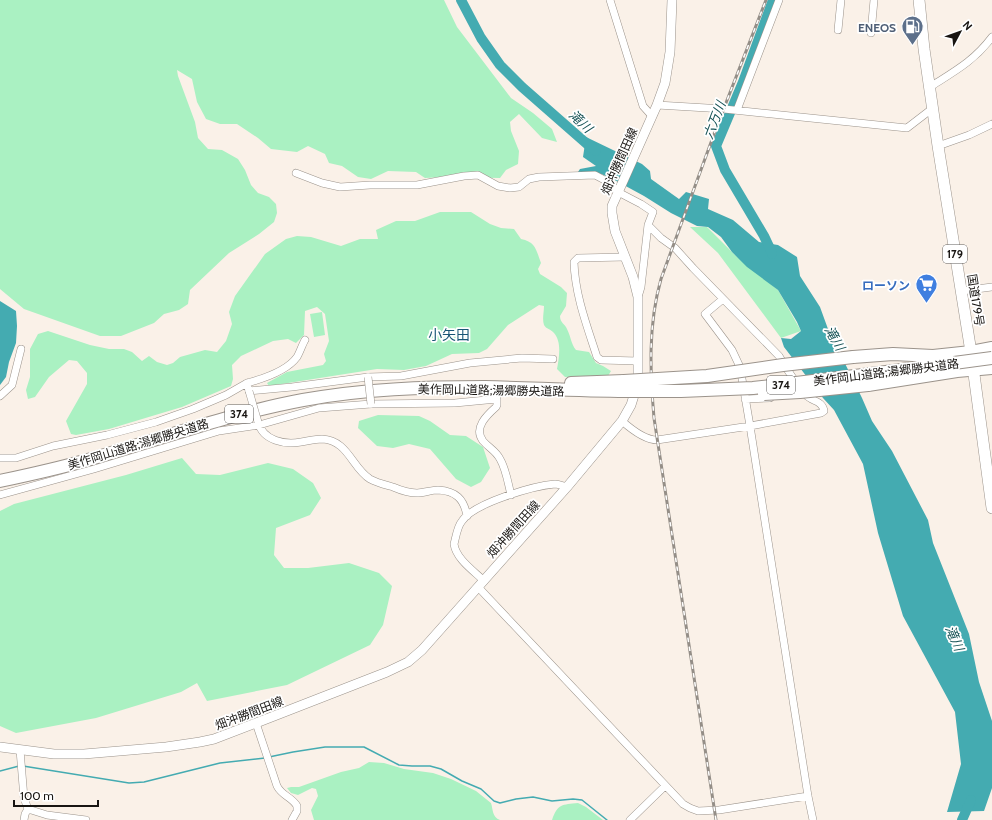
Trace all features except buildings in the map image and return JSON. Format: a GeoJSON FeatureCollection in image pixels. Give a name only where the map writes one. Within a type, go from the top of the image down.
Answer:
{"type":"FeatureCollection","features":[{"type":"Feature","properties":{"kind":"highway","name":"国道179号"},"geometry":{"type":"LineString","coordinates":[[919,0],[938,146],[989,465],[992,508]]}},
{"type":"Feature","properties":{"kind":"highway"},"geometry":{"type":"LineString","coordinates":[[625,386],[853,357],[893,354],[933,356],[992,348]]}},
{"type":"Feature","properties":{"kind":"highway","name":"美作岡山道路;湯郷勝央道路"},"geometry":{"type":"LineString","coordinates":[[0,481],[85,461],[262,408],[340,394],[385,390],[486,387],[625,386],[700,390],[753,388],[866,380],[992,358]]}},
{"type":"Feature","properties":{"kind":"highway"},"geometry":{"type":"LineString","coordinates":[[866,380],[992,368]]}},
{"type":"Feature","properties":{"kind":"main road","name":"畑沖勝間田線"},"geometry":{"type":"LineString","coordinates":[[0,747],[54,754],[84,754],[166,747],[214,739],[387,672],[408,662],[422,650],[567,487],[622,422],[631,405],[636,389],[638,361],[638,297],[633,277],[615,231],[612,220],[612,206],[665,84],[670,52],[672,0]]}},
{"type":"Feature","properties":{"kind":"street"},"geometry":{"type":"LineString","coordinates":[[610,0],[643,106],[652,116]]}},
{"type":"Feature","properties":{"kind":"street"},"geometry":{"type":"LineString","coordinates":[[737,110],[778,0]]}},
{"type":"Feature","properties":{"kind":"street"},"geometry":{"type":"LineString","coordinates":[[838,30],[841,0]]}},
{"type":"Feature","properties":{"kind":"street"},"geometry":{"type":"LineString","coordinates":[[871,33],[874,0]]}},
{"type":"Feature","properties":{"kind":"street"},"geometry":{"type":"LineString","coordinates":[[930,87],[965,66],[982,50],[992,37]]}},
{"type":"Feature","properties":{"kind":"street"},"geometry":{"type":"LineString","coordinates":[[657,105],[737,110],[907,128],[933,108]]}},
{"type":"Feature","properties":{"kind":"street"},"geometry":{"type":"LineString","coordinates":[[938,146],[969,135],[992,124]]}},
{"type":"Feature","properties":{"kind":"street"},"geometry":{"type":"LineString","coordinates":[[296,173],[322,183],[340,187],[370,185],[417,186],[464,176],[478,175],[498,186],[510,188],[519,187],[529,179],[539,176],[595,175],[654,212],[648,225],[641,287],[638,297]]}},
{"type":"Feature","properties":{"kind":"street"},"geometry":{"type":"LineString","coordinates":[[648,225],[661,238],[675,248],[780,356],[787,370],[808,397]]}},
{"type":"Feature","properties":{"kind":"street"},"geometry":{"type":"LineString","coordinates":[[625,257],[578,258],[574,262],[574,279],[582,312],[597,357],[601,360],[638,361]]}},
{"type":"Feature","properties":{"kind":"street"},"geometry":{"type":"LineString","coordinates":[[961,291],[992,287]]}},
{"type":"Feature","properties":{"kind":"street"},"geometry":{"type":"LineString","coordinates":[[723,299],[705,314],[732,350],[740,367],[813,820]]}},
{"type":"Feature","properties":{"kind":"street"},"geometry":{"type":"LineString","coordinates":[[0,458],[16,458],[53,446],[107,435],[156,422],[193,409],[226,395],[247,383],[275,373],[289,365],[296,358],[305,340]]}},
{"type":"Feature","properties":{"kind":"street"},"geometry":{"type":"LineString","coordinates":[[0,396],[12,385],[21,349]]}},
{"type":"Feature","properties":{"kind":"street"},"geometry":{"type":"LineString","coordinates":[[249,391],[368,377],[401,376],[470,363],[522,358],[553,359]]}},
{"type":"Feature","properties":{"kind":"street"},"geometry":{"type":"LineString","coordinates":[[741,377],[787,370]]}},
{"type":"Feature","properties":{"kind":"street"},"geometry":{"type":"LineString","coordinates":[[368,377],[370,404]]}},
{"type":"Feature","properties":{"kind":"street"},"geometry":{"type":"LineString","coordinates":[[247,383],[258,424],[265,434],[271,439],[292,443],[324,439],[332,441],[339,444],[363,473],[370,479],[415,493],[438,490],[458,496],[465,505],[467,516]]}},
{"type":"Feature","properties":{"kind":"street"},"geometry":{"type":"LineString","coordinates":[[622,422],[652,440],[750,426],[822,413],[824,411],[821,404],[808,397],[745,399]]}},
{"type":"Feature","properties":{"kind":"street"},"geometry":{"type":"LineString","coordinates":[[0,495],[94,469],[219,430],[258,424],[319,408],[370,404],[455,403],[497,399],[496,408],[481,422],[480,432],[481,438],[484,442],[495,451],[501,460],[511,494]]}},
{"type":"Feature","properties":{"kind":"street"},"geometry":{"type":"LineString","coordinates":[[567,487],[557,484],[511,494],[482,506],[467,516],[460,523],[454,548],[481,584],[683,804],[698,810],[719,810],[808,796]]}},
{"type":"Feature","properties":{"kind":"street"},"geometry":{"type":"LineString","coordinates":[[256,723],[277,786],[283,794],[291,799],[297,806],[297,811],[292,820]]}},
{"type":"Feature","properties":{"kind":"street"},"geometry":{"type":"LineString","coordinates":[[20,750],[24,798],[28,809]]}},
{"type":"Feature","properties":{"kind":"street"},"geometry":{"type":"LineString","coordinates":[[630,820],[665,786]]}},
{"type":"Feature","properties":{"kind":"street"},"geometry":{"type":"LineString","coordinates":[[24,820],[28,809]]}},
{"type":"Feature","properties":{"kind":"street"},"geometry":{"type":"LineString","coordinates":[[28,809],[47,814],[86,820]]}},
{"type":"Feature","properties":{"kind":"green space"},"geometry":{"type":"Polygon","coordinates":[[[0,0],[444,0],[457,27],[511,98],[533,113],[552,129],[557,142],[542,138],[519,114],[510,122],[511,131],[519,151],[518,164],[506,170],[500,178],[425,178],[416,172],[388,171],[371,179],[358,177],[342,166],[329,163],[325,154],[308,146],[297,152],[271,149],[237,124],[220,124],[206,119],[197,102],[192,79],[177,70],[195,122],[198,138],[208,149],[222,150],[238,159],[245,170],[251,185],[258,193],[269,197],[276,204],[277,213],[274,222],[259,234],[229,253],[190,290],[188,304],[179,310],[164,314],[154,323],[121,336],[100,336],[24,309],[0,289],[0,0]]]}},
{"type":"Feature","properties":{"kind":"green space"},"geometry":{"type":"Polygon","coordinates":[[[440,212],[471,212],[490,224],[501,228],[514,229],[521,239],[533,244],[541,263],[538,269],[540,274],[561,287],[567,293],[566,306],[560,318],[567,329],[574,348],[576,350],[589,352],[596,363],[611,371],[608,376],[565,377],[557,369],[559,345],[557,337],[544,325],[544,306],[539,305],[508,325],[487,349],[479,353],[452,354],[426,366],[404,370],[377,369],[269,386],[267,383],[287,372],[323,365],[326,361],[324,354],[329,341],[325,314],[317,307],[305,311],[304,335],[296,343],[288,339],[273,341],[241,356],[232,365],[233,379],[231,386],[182,407],[109,429],[76,435],[71,434],[66,421],[87,384],[87,373],[77,361],[69,360],[49,377],[35,397],[28,399],[26,390],[30,377],[30,349],[38,334],[48,331],[90,345],[109,349],[124,349],[132,352],[142,361],[149,356],[157,362],[167,365],[173,363],[180,357],[205,350],[217,352],[226,341],[232,324],[229,312],[235,296],[265,254],[286,239],[297,236],[311,237],[341,246],[360,239],[378,239],[376,230],[396,221],[415,221],[440,212]]]}},
{"type":"Feature","properties":{"kind":"green space"},"geometry":{"type":"Polygon","coordinates":[[[690,227],[707,227],[736,256],[778,290],[801,331],[781,338],[718,253],[690,227]]]}},
{"type":"Feature","properties":{"kind":"green space"},"geometry":{"type":"Polygon","coordinates":[[[322,312],[325,335],[314,337],[310,314],[322,312]]]}},
{"type":"Feature","properties":{"kind":"green space"},"geometry":{"type":"Polygon","coordinates":[[[378,415],[419,416],[430,421],[450,435],[466,436],[483,447],[490,468],[481,482],[471,487],[456,479],[430,449],[409,444],[393,448],[377,446],[358,428],[359,421],[378,415]]]}},
{"type":"Feature","properties":{"kind":"green space"},"geometry":{"type":"Polygon","coordinates":[[[182,458],[196,474],[220,475],[268,463],[293,469],[313,483],[321,498],[310,515],[276,528],[274,555],[284,568],[308,568],[349,563],[379,573],[392,586],[383,625],[370,645],[287,685],[207,701],[197,683],[181,692],[96,718],[16,733],[0,726],[0,511],[14,504],[126,475],[182,458]]]}},
{"type":"Feature","properties":{"kind":"green space"},"geometry":{"type":"Polygon","coordinates":[[[369,762],[384,763],[404,769],[433,773],[451,779],[476,791],[491,803],[494,815],[500,820],[314,820],[311,810],[318,796],[316,789],[312,788],[298,795],[291,793],[287,788],[299,787],[341,772],[359,768],[369,762]]]}},
{"type":"Feature","properties":{"kind":"green space"},"geometry":{"type":"Polygon","coordinates":[[[578,803],[603,820],[552,820],[556,810],[561,806],[578,803]]]}},
{"type":"Feature","properties":{"kind":"water"},"geometry":{"type":"Polygon","coordinates":[[[586,137],[642,164],[650,171],[651,179],[679,199],[686,192],[709,199],[708,209],[733,220],[759,242],[778,245],[797,257],[800,276],[820,307],[828,329],[872,421],[892,451],[928,520],[933,543],[969,634],[979,682],[992,721],[992,788],[984,811],[947,812],[961,764],[955,712],[903,616],[878,533],[863,464],[834,410],[784,347],[781,338],[791,339],[801,331],[797,322],[778,290],[747,267],[732,252],[721,237],[708,227],[697,226],[671,213],[609,177],[595,172],[578,172],[580,169],[596,166],[583,157],[586,137]]]}},
{"type":"Feature","properties":{"kind":"water"},"geometry":{"type":"Polygon","coordinates":[[[0,301],[16,311],[17,326],[16,343],[9,362],[6,377],[0,385],[0,301]]]}},
{"type":"Feature","properties":{"kind":"waterway","name":"滝川"},"geometry":{"type":"LineString","coordinates":[[461,0],[481,38],[500,65],[522,87],[596,151]]}},
{"type":"Feature","properties":{"kind":"waterway","name":"六万川"},"geometry":{"type":"LineString","coordinates":[[772,254],[764,236],[725,170],[716,146],[743,82],[773,0]]}},
{"type":"Feature","properties":{"kind":"waterway"},"geometry":{"type":"LineString","coordinates":[[269,757],[325,747],[364,747],[399,765],[430,766],[441,769],[462,781],[481,789],[494,801],[500,803],[533,797],[552,801],[573,799],[582,800],[607,820]]}},
{"type":"Feature","properties":{"kind":"waterway"},"geometry":{"type":"LineString","coordinates":[[23,766],[129,783],[144,782],[220,763],[265,758]]}},
{"type":"Feature","properties":{"kind":"waterway"},"geometry":{"type":"LineString","coordinates":[[0,771],[19,766]]}},
{"type":"Feature","properties":{"kind":"waterway","name":"滝川"},"geometry":{"type":"LineString","coordinates":[[962,820],[971,800]]}},
{"type":"Feature","properties":{"kind":"railway"},"geometry":{"type":"LineString","coordinates":[[716,820],[654,418],[651,365],[652,331],[661,279],[717,126],[766,0]]}},
{"type":"Feature","properties":{"kind":"place","name":"ENEOS"},"geometry":{"type":"Point","coordinates":[912,46]}},
{"type":"Feature","properties":{"kind":"place","name":"ローソン"},"geometry":{"type":"Point","coordinates":[926,304]}},
{"type":"Feature","properties":{"kind":"district","name":"小矢田"},"geometry":{"type":"Point","coordinates":[449,335]}}]}
